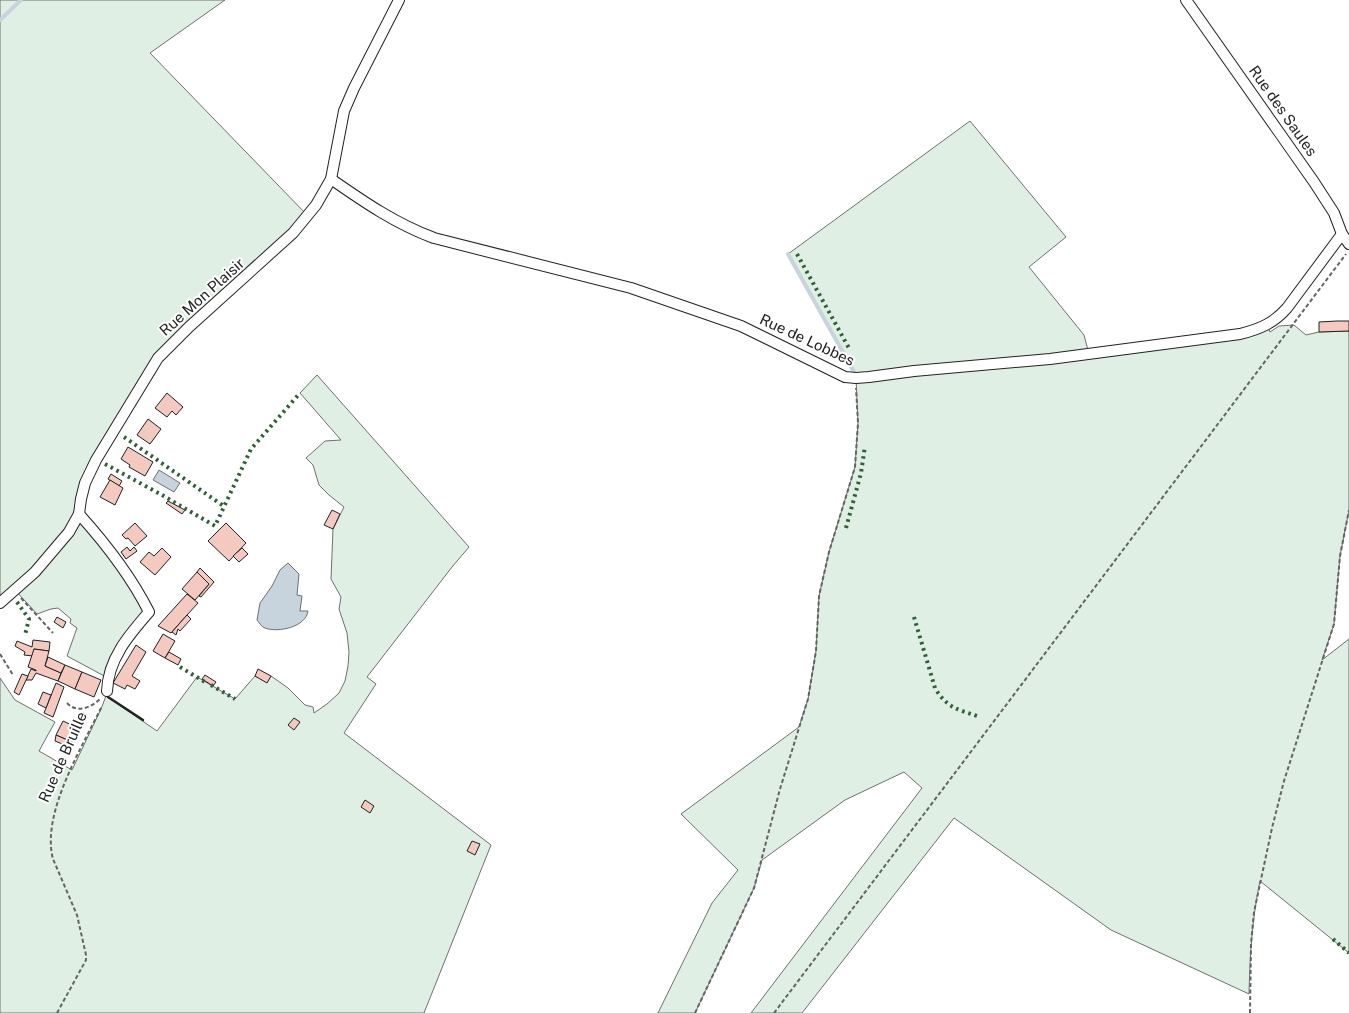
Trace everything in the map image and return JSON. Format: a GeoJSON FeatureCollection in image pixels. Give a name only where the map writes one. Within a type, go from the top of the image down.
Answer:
{"type":"FeatureCollection","features":[{"type":"Feature","properties":{"kind":"street","name":"Rue Mon Plaisir"},"geometry":{"type":"LineString","coordinates":[[0,603],[57,548],[69,532],[79,514],[86,482],[96,460],[158,358],[189,327],[293,233],[316,206],[331,179],[344,112],[363,68],[399,0]]}},
{"type":"Feature","properties":{"kind":"street","name":"Rue des Saules"},"geometry":{"type":"LineString","coordinates":[[1186,0],[1314,182],[1334,213],[1342,234],[1349,244]]}},
{"type":"Feature","properties":{"kind":"street","name":"Rue de Lobbes"},"geometry":{"type":"LineString","coordinates":[[331,179],[380,213],[410,229],[434,238],[658,296],[741,326],[845,376],[856,378],[914,371],[1050,360],[1252,331],[1267,325],[1279,317],[1342,234]]}},
{"type":"Feature","properties":{"kind":"street"},"geometry":{"type":"LineString","coordinates":[[79,514],[104,541],[142,597],[149,612],[125,641],[116,657],[108,678],[107,692]]}},
{"type":"Feature","properties":{"kind":"path"},"geometry":{"type":"LineString","coordinates":[[774,1013],[1349,250]]}},
{"type":"Feature","properties":{"kind":"path"},"geometry":{"type":"LineString","coordinates":[[695,1013],[754,888],[780,789],[808,699],[816,651],[819,596],[829,552],[855,467],[858,423],[856,378]]}},
{"type":"Feature","properties":{"kind":"path"},"geometry":{"type":"LineString","coordinates":[[1250,1013],[1251,944],[1257,896],[1284,781],[1334,624],[1340,556],[1349,510]]}},
{"type":"Feature","properties":{"kind":"path"},"geometry":{"type":"LineString","coordinates":[[15,590],[53,633]]}},
{"type":"Feature","properties":{"kind":"path"},"geometry":{"type":"LineString","coordinates":[[0,654],[13,675]]}},
{"type":"Feature","properties":{"kind":"path"},"geometry":{"type":"LineString","coordinates":[[67,703],[70,707],[75,708],[89,707],[107,692]]}},
{"type":"Feature","properties":{"kind":"path","name":"Rue de Bruille"},"geometry":{"type":"LineString","coordinates":[[57,1013],[83,965],[86,955],[77,914],[50,850],[51,827],[60,796],[102,708]]}},
{"type":"Feature","properties":{"kind":"green space"},"geometry":{"type":"Polygon","coordinates":[[[0,0],[225,0],[150,53],[308,216],[171,343],[96,460],[79,514],[149,612],[108,678],[67,656],[77,628],[70,623],[71,619],[58,608],[37,614],[15,590],[0,603],[0,0]]]}},
{"type":"Feature","properties":{"kind":"green space"},"geometry":{"type":"Polygon","coordinates":[[[970,121],[1066,237],[1029,267],[1084,335],[1089,354],[1267,325],[1270,332],[1279,326],[1294,325],[1306,335],[1319,332],[1349,331],[1349,510],[1340,556],[1334,624],[1322,660],[1349,639],[1349,953],[1260,881],[1252,937],[1249,994],[1111,930],[954,818],[802,1013],[751,1013],[922,788],[904,772],[845,800],[762,860],[754,888],[695,1013],[658,1013],[712,903],[738,870],[681,814],[799,727],[808,699],[816,651],[819,596],[829,552],[855,467],[858,423],[856,378],[788,254],[970,121]]]}},
{"type":"Feature","properties":{"kind":"green space"},"geometry":{"type":"Polygon","coordinates":[[[317,375],[469,547],[367,677],[376,684],[344,733],[491,845],[424,1013],[0,1013],[0,678],[15,700],[55,722],[39,751],[72,770],[106,696],[157,731],[197,677],[235,699],[255,676],[267,682],[271,676],[288,688],[305,705],[313,707],[314,713],[339,693],[345,681],[349,652],[347,633],[339,609],[341,597],[331,579],[333,529],[344,507],[319,485],[313,465],[306,458],[325,441],[341,440],[300,393],[317,375]]]}},
{"type":"Feature","properties":{"kind":"shaded area"},"geometry":{"type":"Polygon","coordinates":[[[159,470],[180,483],[174,492],[153,480],[159,470]]]}},
{"type":"Feature","properties":{"kind":"shaded area"},"geometry":{"type":"Polygon","coordinates":[[[288,563],[299,574],[297,595],[302,596],[300,611],[308,611],[306,617],[297,625],[284,629],[265,628],[257,620],[260,603],[280,570],[288,563]]]}},
{"type":"Feature","properties":{"kind":"building"},"geometry":{"type":"Polygon","coordinates":[[[1349,321],[1349,331],[1319,332],[1319,322],[1349,321]]]}},
{"type":"Feature","properties":{"kind":"building"},"geometry":{"type":"Polygon","coordinates":[[[167,393],[183,407],[176,415],[172,411],[167,417],[155,408],[167,393]]]}},
{"type":"Feature","properties":{"kind":"building"},"geometry":{"type":"Polygon","coordinates":[[[148,419],[161,429],[150,444],[137,435],[148,419]]]}},
{"type":"Feature","properties":{"kind":"building"},"geometry":{"type":"Polygon","coordinates":[[[128,447],[153,462],[145,476],[129,467],[130,465],[121,459],[128,447]]]}},
{"type":"Feature","properties":{"kind":"building"},"geometry":{"type":"Polygon","coordinates":[[[111,474],[122,481],[119,486],[108,479],[111,474]]]}},
{"type":"Feature","properties":{"kind":"building"},"geometry":{"type":"Polygon","coordinates":[[[110,480],[123,488],[115,505],[100,497],[110,480]]]}},
{"type":"Feature","properties":{"kind":"building"},"geometry":{"type":"Polygon","coordinates":[[[168,501],[185,510],[182,514],[166,503],[168,501]]]}},
{"type":"Feature","properties":{"kind":"building"},"geometry":{"type":"Polygon","coordinates":[[[332,510],[340,514],[333,529],[324,525],[332,510]]]}},
{"type":"Feature","properties":{"kind":"building"},"geometry":{"type":"Polygon","coordinates":[[[135,523],[147,536],[135,546],[128,538],[126,539],[122,535],[135,523]]]}},
{"type":"Feature","properties":{"kind":"building"},"geometry":{"type":"Polygon","coordinates":[[[226,523],[246,543],[229,561],[208,541],[226,523]]]}},
{"type":"Feature","properties":{"kind":"building"},"geometry":{"type":"Polygon","coordinates":[[[127,547],[130,551],[134,547],[137,551],[126,559],[121,552],[127,547]]]}},
{"type":"Feature","properties":{"kind":"building"},"geometry":{"type":"Polygon","coordinates":[[[162,548],[171,557],[155,575],[140,562],[149,552],[154,556],[162,548]]]}},
{"type":"Feature","properties":{"kind":"building"},"geometry":{"type":"Polygon","coordinates":[[[242,548],[248,554],[239,562],[233,556],[242,548]]]}},
{"type":"Feature","properties":{"kind":"building"},"geometry":{"type":"Polygon","coordinates":[[[200,568],[214,582],[201,597],[199,596],[209,584],[197,572],[200,568]]]}},
{"type":"Feature","properties":{"kind":"building"},"geometry":{"type":"Polygon","coordinates":[[[197,572],[209,584],[195,600],[182,589],[197,572]]]}},
{"type":"Feature","properties":{"kind":"building"},"geometry":{"type":"Polygon","coordinates":[[[187,594],[198,603],[171,633],[158,626],[187,594]]]}},
{"type":"Feature","properties":{"kind":"building"},"geometry":{"type":"Polygon","coordinates":[[[187,615],[191,619],[180,631],[178,629],[176,635],[172,632],[187,615]]]}},
{"type":"Feature","properties":{"kind":"building"},"geometry":{"type":"Polygon","coordinates":[[[57,617],[66,622],[63,628],[54,622],[57,617]]]}},
{"type":"Feature","properties":{"kind":"building"},"geometry":{"type":"Polygon","coordinates":[[[163,634],[175,641],[165,658],[153,651],[163,634]]]}},
{"type":"Feature","properties":{"kind":"building"},"geometry":{"type":"Polygon","coordinates":[[[33,640],[50,642],[49,651],[34,649],[33,656],[24,655],[25,652],[15,646],[17,641],[32,647],[33,640]]]}},
{"type":"Feature","properties":{"kind":"building"},"geometry":{"type":"Polygon","coordinates":[[[136,645],[146,652],[132,676],[140,681],[135,689],[127,685],[125,689],[113,683],[136,645]]]}},
{"type":"Feature","properties":{"kind":"building"},"geometry":{"type":"Polygon","coordinates":[[[34,649],[49,651],[45,666],[61,673],[58,681],[36,673],[32,680],[26,680],[31,669],[36,671],[28,667],[34,649]]]}},
{"type":"Feature","properties":{"kind":"building"},"geometry":{"type":"Polygon","coordinates":[[[169,652],[181,659],[178,665],[165,658],[169,652]]]}},
{"type":"Feature","properties":{"kind":"building"},"geometry":{"type":"Polygon","coordinates":[[[48,657],[65,665],[61,673],[45,666],[48,657]]]}},
{"type":"Feature","properties":{"kind":"building"},"geometry":{"type":"Polygon","coordinates":[[[65,665],[82,672],[75,689],[58,681],[65,665]]]}},
{"type":"Feature","properties":{"kind":"building"},"geometry":{"type":"Polygon","coordinates":[[[258,669],[271,676],[267,683],[255,676],[258,669]]]}},
{"type":"Feature","properties":{"kind":"building"},"geometry":{"type":"Polygon","coordinates":[[[82,672],[101,680],[94,697],[75,689],[82,672]]]}},
{"type":"Feature","properties":{"kind":"building"},"geometry":{"type":"Polygon","coordinates":[[[22,674],[28,676],[19,695],[14,692],[22,674]]]}},
{"type":"Feature","properties":{"kind":"building"},"geometry":{"type":"Polygon","coordinates":[[[205,675],[216,682],[213,686],[202,679],[205,675]]]}},
{"type":"Feature","properties":{"kind":"building"},"geometry":{"type":"Polygon","coordinates":[[[56,683],[64,687],[53,717],[44,713],[56,683]]]}},
{"type":"Feature","properties":{"kind":"building"},"geometry":{"type":"Polygon","coordinates":[[[43,692],[51,695],[46,708],[38,704],[43,692]]]}},
{"type":"Feature","properties":{"kind":"building"},"geometry":{"type":"Polygon","coordinates":[[[294,718],[300,722],[294,730],[288,725],[294,718]]]}},
{"type":"Feature","properties":{"kind":"building"},"geometry":{"type":"Polygon","coordinates":[[[63,721],[78,728],[72,742],[56,735],[63,721]]]}},
{"type":"Feature","properties":{"kind":"building"},"geometry":{"type":"Polygon","coordinates":[[[56,735],[72,742],[70,747],[55,741],[56,735]]]}},
{"type":"Feature","properties":{"kind":"building"},"geometry":{"type":"Polygon","coordinates":[[[365,800],[374,806],[370,813],[361,807],[365,800]]]}},
{"type":"Feature","properties":{"kind":"building"},"geometry":{"type":"Polygon","coordinates":[[[472,841],[480,844],[475,855],[467,851],[472,841]]]}},
{"type":"Feature","properties":{"kind":"waterway"},"geometry":{"type":"LineString","coordinates":[[0,20],[21,0]]}},
{"type":"Feature","properties":{"kind":"waterway"},"geometry":{"type":"LineString","coordinates":[[788,254],[854,372]]}},
{"type":"Feature","properties":{"kind":"hedge"},"geometry":{"type":"LineString","coordinates":[[797,254],[850,350]]}},
{"type":"Feature","properties":{"kind":"hedge"},"geometry":{"type":"LineString","coordinates":[[105,464],[215,526],[251,449],[300,393]]}},
{"type":"Feature","properties":{"kind":"hedge"},"geometry":{"type":"LineString","coordinates":[[124,437],[225,507]]}},
{"type":"Feature","properties":{"kind":"hedge"},"geometry":{"type":"LineString","coordinates":[[846,528],[861,473],[865,446]]}},
{"type":"Feature","properties":{"kind":"hedge"},"geometry":{"type":"LineString","coordinates":[[17,602],[29,619],[25,635]]}},
{"type":"Feature","properties":{"kind":"hedge"},"geometry":{"type":"LineString","coordinates":[[914,617],[935,688],[939,695],[948,704],[977,716]]}},
{"type":"Feature","properties":{"kind":"hedge"},"geometry":{"type":"LineString","coordinates":[[180,667],[205,682]]}},
{"type":"Feature","properties":{"kind":"hedge"},"geometry":{"type":"LineString","coordinates":[[211,685],[235,699]]}},
{"type":"Feature","properties":{"kind":"hedge"},"geometry":{"type":"LineString","coordinates":[[1333,939],[1349,953]]}},
{"type":"Feature","properties":{"kind":"wall"},"geometry":{"type":"LineString","coordinates":[[108,697],[143,720]]}}]}
